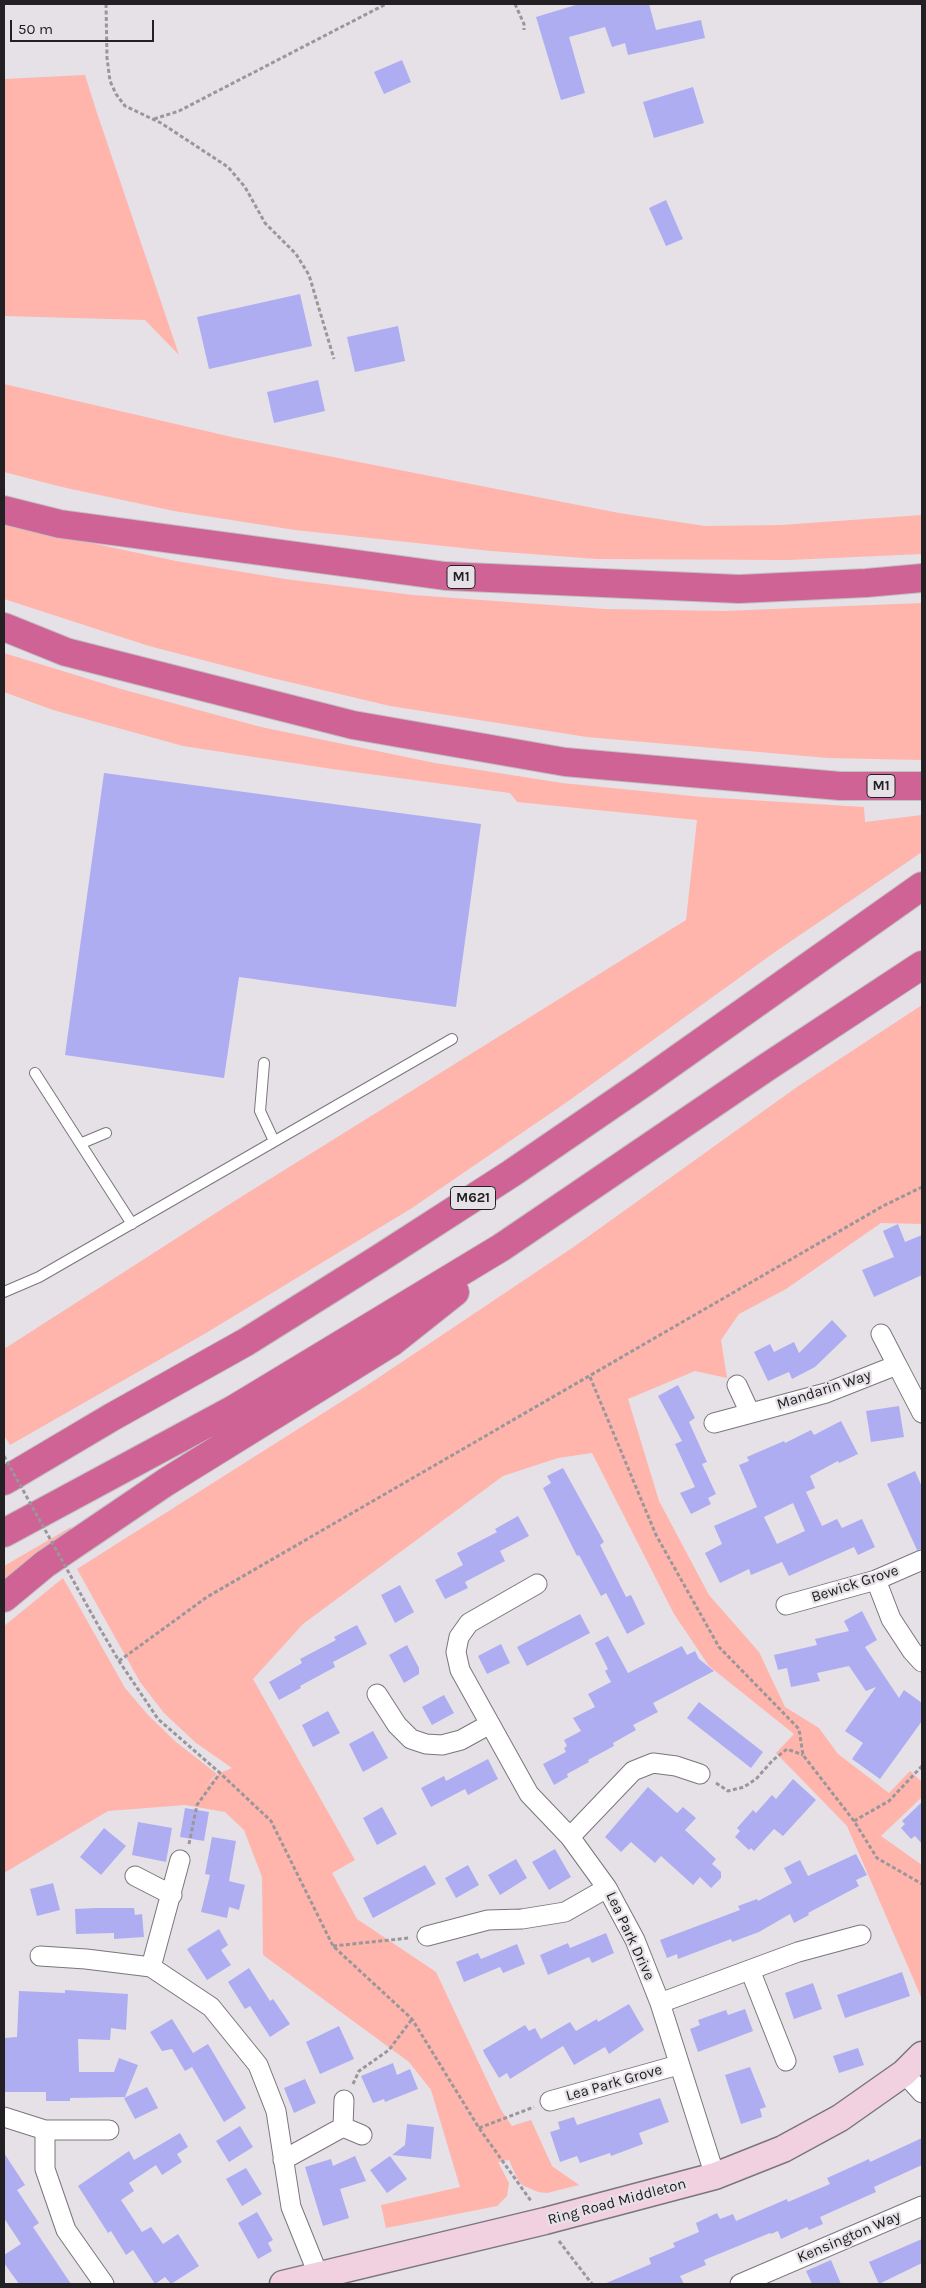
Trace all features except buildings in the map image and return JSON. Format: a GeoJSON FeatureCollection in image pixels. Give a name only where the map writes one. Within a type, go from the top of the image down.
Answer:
{"type":"FeatureCollection","features":[{"type":"Feature","properties":{"kind":"highway","name":"M1"},"geometry":{"type":"LineString","coordinates":[[4,510],[60,524],[445,576],[739,589],[866,583],[922,578]]}},
{"type":"Feature","properties":{"kind":"highway","name":"M1"},"geometry":{"type":"LineString","coordinates":[[4,627],[66,652],[353,725],[565,762],[840,786],[922,786]]}},
{"type":"Feature","properties":{"kind":"highway","name":"M621"},"geometry":{"type":"LineString","coordinates":[[4,1481],[112,1417],[246,1342],[512,1173],[634,1090],[922,886]]}},
{"type":"Feature","properties":{"kind":"highway"},"geometry":{"type":"LineString","coordinates":[[4,1532],[234,1409],[502,1247],[767,1067],[922,965]]}},
{"type":"Feature","properties":{"kind":"highway"},"geometry":{"type":"LineString","coordinates":[[4,1598],[45,1564],[166,1482],[392,1342],[569,1203]]}},
{"type":"Feature","properties":{"kind":"street"},"geometry":{"type":"LineString","coordinates":[[881,1334],[922,1413]]}},
{"type":"Feature","properties":{"kind":"street","name":"Mandarin Way"},"geometry":{"type":"LineString","coordinates":[[714,1423],[826,1393],[897,1365]]}},
{"type":"Feature","properties":{"kind":"street"},"geometry":{"type":"LineString","coordinates":[[737,1385],[750,1414]]}},
{"type":"Feature","properties":{"kind":"street","name":"Bewick Grove"},"geometry":{"type":"LineString","coordinates":[[786,1605],[876,1580],[922,1560]]}},
{"type":"Feature","properties":{"kind":"street"},"geometry":{"type":"LineString","coordinates":[[876,1580],[891,1619],[912,1651],[922,1662]]}},
{"type":"Feature","properties":{"kind":"street","name":"Lea Park Drive"},"geometry":{"type":"LineString","coordinates":[[537,1584],[469,1623],[459,1637],[456,1652],[460,1670],[529,1794],[570,1837],[607,1888],[635,1940],[660,2003],[714,2176]]}},
{"type":"Feature","properties":{"kind":"street"},"geometry":{"type":"LineString","coordinates":[[377,1694],[397,1725],[410,1739],[426,1744],[442,1745],[461,1740],[490,1724]]}},
{"type":"Feature","properties":{"kind":"street"},"geometry":{"type":"LineString","coordinates":[[570,1837],[633,1771],[653,1763],[676,1766],[700,1774]]}},
{"type":"Feature","properties":{"kind":"street"},"geometry":{"type":"LineString","coordinates":[[151,1967],[180,1860]]}},
{"type":"Feature","properties":{"kind":"street"},"geometry":{"type":"LineString","coordinates":[[135,1876],[172,1895]]}},
{"type":"Feature","properties":{"kind":"street"},"geometry":{"type":"LineString","coordinates":[[427,1936],[488,1920],[522,1919],[565,1912],[607,1888]]}},
{"type":"Feature","properties":{"kind":"street"},"geometry":{"type":"LineString","coordinates":[[660,2003],[798,1952],[861,1935]]}},
{"type":"Feature","properties":{"kind":"street"},"geometry":{"type":"LineString","coordinates":[[40,1956],[86,1959],[151,1967],[211,2007],[258,2065],[276,2112],[291,2207],[318,2274]]}},
{"type":"Feature","properties":{"kind":"street"},"geometry":{"type":"LineString","coordinates":[[750,1970],[786,2061]]}},
{"type":"Feature","properties":{"kind":"street","name":"Ring Road Middleton"},"geometry":{"type":"LineString","coordinates":[[283,2284],[318,2274],[545,2221],[714,2176],[783,2149],[840,2118],[904,2073],[922,2055]]}},
{"type":"Feature","properties":{"kind":"street","name":"Lea Park Grove"},"geometry":{"type":"LineString","coordinates":[[550,2100],[678,2065]]}},
{"type":"Feature","properties":{"kind":"street"},"geometry":{"type":"LineString","coordinates":[[904,2073],[922,2094]]}},
{"type":"Feature","properties":{"kind":"street"},"geometry":{"type":"LineString","coordinates":[[343,2127],[344,2100]]}},
{"type":"Feature","properties":{"kind":"street"},"geometry":{"type":"LineString","coordinates":[[4,2117],[45,2130],[108,2130]]}},
{"type":"Feature","properties":{"kind":"street"},"geometry":{"type":"LineString","coordinates":[[283,2160],[343,2127]]}},
{"type":"Feature","properties":{"kind":"street"},"geometry":{"type":"LineString","coordinates":[[343,2127],[362,2135]]}},
{"type":"Feature","properties":{"kind":"street"},"geometry":{"type":"LineString","coordinates":[[45,2130],[45,2169],[66,2230],[104,2284]]}},
{"type":"Feature","properties":{"kind":"street","name":"Kensington Way"},"geometry":{"type":"LineString","coordinates":[[740,2284],[780,2276],[922,2206]]}},
{"type":"Feature","properties":{"kind":"lane"},"geometry":{"type":"LineString","coordinates":[[4,1292],[38,1278],[452,1039]]}},
{"type":"Feature","properties":{"kind":"lane"},"geometry":{"type":"LineString","coordinates":[[264,1063],[260,1111],[274,1142]]}},
{"type":"Feature","properties":{"kind":"lane"},"geometry":{"type":"LineString","coordinates":[[35,1073],[132,1224]]}},
{"type":"Feature","properties":{"kind":"lane"},"geometry":{"type":"LineString","coordinates":[[82,1144],[106,1133]]}},
{"type":"Feature","properties":{"kind":"path"},"geometry":{"type":"LineString","coordinates":[[106,4],[107,58],[110,81],[116,94],[126,106],[154,120],[228,167],[244,188],[265,223],[296,254],[309,275],[334,359]]}},
{"type":"Feature","properties":{"kind":"path"},"geometry":{"type":"LineString","coordinates":[[154,120],[179,111],[386,4]]}},
{"type":"Feature","properties":{"kind":"path"},"geometry":{"type":"LineString","coordinates":[[515,4],[524,24],[524,30]]}},
{"type":"Feature","properties":{"kind":"path"},"geometry":{"type":"LineString","coordinates":[[119,1661],[207,1597],[590,1377],[882,1206],[922,1187]]}},
{"type":"Feature","properties":{"kind":"path"},"geometry":{"type":"LineString","coordinates":[[590,1377],[656,1535],[719,1647],[799,1729],[803,1755],[854,1821],[877,1858],[922,1884]]}},
{"type":"Feature","properties":{"kind":"path"},"geometry":{"type":"LineString","coordinates":[[4,1456],[119,1661],[158,1719],[271,1821],[333,1946],[412,2019],[479,2128],[592,2284]]}},
{"type":"Feature","properties":{"kind":"path"},"geometry":{"type":"LineString","coordinates":[[700,1774],[728,1790],[744,1787],[756,1779],[787,1749],[803,1755]]}},
{"type":"Feature","properties":{"kind":"path"},"geometry":{"type":"LineString","coordinates":[[854,1821],[889,1801],[922,1766]]}},
{"type":"Feature","properties":{"kind":"path"},"geometry":{"type":"LineString","coordinates":[[180,1860],[191,1840],[197,1805],[220,1773]]}},
{"type":"Feature","properties":{"kind":"path"},"geometry":{"type":"LineString","coordinates":[[333,1946],[427,1936]]}},
{"type":"Feature","properties":{"kind":"path"},"geometry":{"type":"LineString","coordinates":[[344,2100],[359,2071],[389,2050],[412,2019]]}},
{"type":"Feature","properties":{"kind":"path"},"geometry":{"type":"LineString","coordinates":[[479,2128],[550,2100]]}},
{"type":"Feature","properties":{"kind":"shaded area"},"geometry":{"type":"Polygon","coordinates":[[[85,75],[179,355],[145,320],[4,316],[4,79],[85,75]]]}},
{"type":"Feature","properties":{"kind":"shaded area"},"geometry":{"type":"Polygon","coordinates":[[[4,384],[236,438],[619,513],[705,526],[781,525],[922,515],[922,554],[789,560],[597,559],[491,551],[295,530],[174,511],[62,487],[4,472],[4,384]]]}},
{"type":"Feature","properties":{"kind":"shaded area"},"geometry":{"type":"Polygon","coordinates":[[[4,522],[58,536],[176,561],[285,579],[413,595],[605,609],[723,611],[922,603],[922,760],[828,758],[587,737],[390,706],[268,677],[149,646],[4,599],[4,522]]]}},
{"type":"Feature","properties":{"kind":"shaded area"},"geometry":{"type":"Polygon","coordinates":[[[4,653],[121,689],[261,727],[435,763],[562,783],[702,797],[864,807],[865,822],[922,815],[922,852],[775,952],[567,1102],[412,1208],[206,1333],[10,1445],[4,1435],[4,1349],[233,1202],[686,920],[697,820],[517,802],[510,793],[332,769],[183,746],[53,710],[4,692],[4,653]]]}},
{"type":"Feature","properties":{"kind":"shaded area"},"geometry":{"type":"Polygon","coordinates":[[[922,1005],[922,1224],[881,1223],[786,1289],[739,1314],[721,1340],[727,1378],[695,1371],[628,1399],[659,1501],[709,1595],[759,1652],[785,1707],[819,1728],[838,1754],[889,1793],[910,1771],[922,1782],[922,1797],[881,1836],[922,1865],[922,1999],[847,1826],[776,1753],[794,1734],[709,1666],[674,1614],[592,1453],[558,1458],[503,1476],[303,1624],[253,1679],[355,1860],[332,1873],[357,1919],[436,1972],[501,2110],[512,2126],[531,2120],[552,2166],[579,2185],[547,2193],[538,2192],[522,2185],[509,2160],[498,2162],[509,2183],[507,2196],[497,2206],[386,2228],[381,2205],[460,2187],[431,2090],[409,2062],[263,1955],[262,1877],[244,1830],[225,1812],[185,1805],[108,1811],[4,1873],[4,1626],[63,1578],[125,1688],[148,1715],[176,1742],[217,1774],[202,1789],[220,1773],[232,1768],[196,1743],[164,1713],[140,1682],[77,1569],[366,1386],[575,1246],[797,1087],[922,1005]]]}},
{"type":"Feature","properties":{"kind":"shaded area"},"geometry":{"type":"Polygon","coordinates":[[[71,1527],[74,1532],[4,1584],[4,1566],[71,1527]]]}}]}
